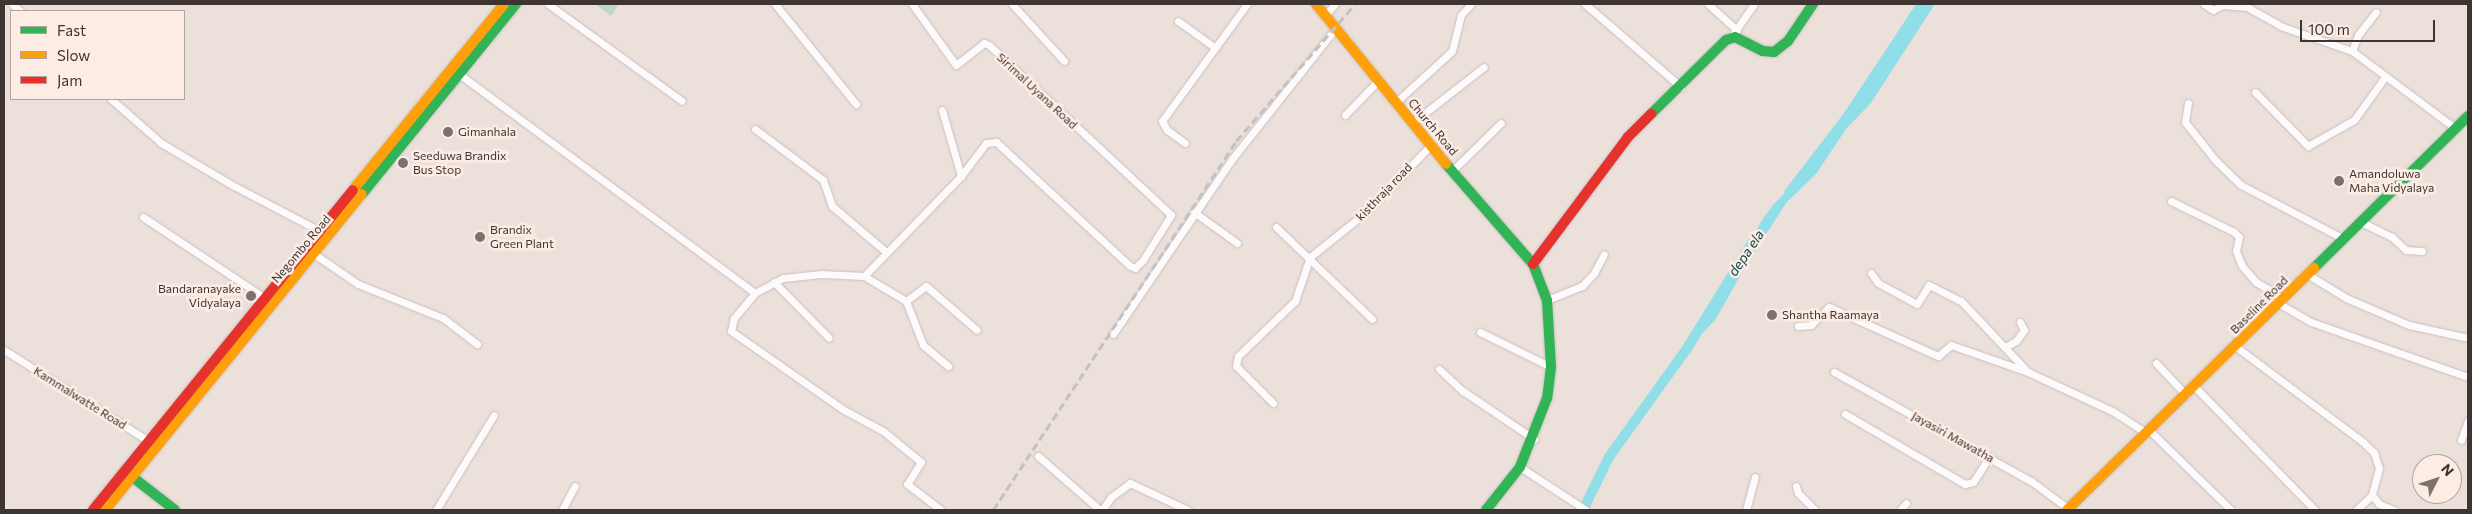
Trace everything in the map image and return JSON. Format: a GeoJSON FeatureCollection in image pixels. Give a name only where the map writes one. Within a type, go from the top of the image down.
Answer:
{"type":"FeatureCollection","features":[{"type":"Feature","properties":{"kind":"main road","name":"Negombo Road"},"geometry":{"type":"LineString","coordinates":[[153,444],[314,254],[324,233],[504,4]]}},
{"type":"Feature","properties":{"kind":"main road","name":"Negombo Road"},"geometry":{"type":"LineString","coordinates":[[105,510],[129,474],[265,298],[324,233],[516,4]]}},
{"type":"Feature","properties":{"kind":"main road","name":"Church Road"},"geometry":{"type":"LineString","coordinates":[[1316,4],[1430,146],[1534,264]]}},
{"type":"Feature","properties":{"kind":"main road"},"geometry":{"type":"LineString","coordinates":[[1486,510],[1520,467],[1534,439],[1547,398],[1551,367],[1547,300],[1534,264],[1628,136],[1734,33],[1762,51],[1774,52],[1788,41],[1814,4]]}},
{"type":"Feature","properties":{"kind":"main road","name":"Baseline Road"},"geometry":{"type":"LineString","coordinates":[[2068,510],[2468,116]]}},
{"type":"Feature","properties":{"kind":"main road","name":"Negombo Road"},"geometry":{"type":"LineString","coordinates":[[93,510],[129,474]]}},
{"type":"Feature","properties":{"kind":"main road"},"geometry":{"type":"LineString","coordinates":[[129,474],[175,510]]}},
{"type":"Feature","properties":{"kind":"street"},"geometry":{"type":"LineString","coordinates":[[548,4],[682,101]]}},
{"type":"Feature","properties":{"kind":"street"},"geometry":{"type":"LineString","coordinates":[[775,4],[856,104]]}},
{"type":"Feature","properties":{"kind":"street","name":"Sirimal Uyana Road"},"geometry":{"type":"LineString","coordinates":[[912,4],[956,65],[984,43],[989,46],[1171,215],[1136,268],[996,142],[986,143],[961,176]]}},
{"type":"Feature","properties":{"kind":"street"},"geometry":{"type":"LineString","coordinates":[[1185,143],[1166,130],[1162,121],[1247,4]]}},
{"type":"Feature","properties":{"kind":"street"},"geometry":{"type":"LineString","coordinates":[[1325,15],[1335,4]]}},
{"type":"Feature","properties":{"kind":"street"},"geometry":{"type":"LineString","coordinates":[[1395,103],[1452,51],[1462,15],[1471,4]]}},
{"type":"Feature","properties":{"kind":"street"},"geometry":{"type":"LineString","coordinates":[[1585,4],[1680,87]]}},
{"type":"Feature","properties":{"kind":"street"},"geometry":{"type":"LineString","coordinates":[[1708,4],[1734,33],[1754,4]]}},
{"type":"Feature","properties":{"kind":"street"},"geometry":{"type":"LineString","coordinates":[[2204,4],[2213,10],[2223,5],[2247,7],[2283,27],[2352,50],[2385,77],[2455,128]]}},
{"type":"Feature","properties":{"kind":"street"},"geometry":{"type":"LineString","coordinates":[[1017,5],[1064,61]]}},
{"type":"Feature","properties":{"kind":"street"},"geometry":{"type":"LineString","coordinates":[[2352,50],[2358,35],[2376,12]]}},
{"type":"Feature","properties":{"kind":"street"},"geometry":{"type":"LineString","coordinates":[[1178,21],[1214,47]]}},
{"type":"Feature","properties":{"kind":"street"},"geometry":{"type":"LineString","coordinates":[[1113,334],[1194,212],[1336,28]]}},
{"type":"Feature","properties":{"kind":"street"},"geometry":{"type":"LineString","coordinates":[[1412,123],[1484,67]]}},
{"type":"Feature","properties":{"kind":"street"},"geometry":{"type":"LineString","coordinates":[[459,74],[755,294]]}},
{"type":"Feature","properties":{"kind":"street"},"geometry":{"type":"LineString","coordinates":[[2255,92],[2308,146],[2354,120],[2385,77]]}},
{"type":"Feature","properties":{"kind":"street"},"geometry":{"type":"LineString","coordinates":[[1345,115],[1378,81]]}},
{"type":"Feature","properties":{"kind":"street"},"geometry":{"type":"LineString","coordinates":[[112,100],[161,143],[234,186],[324,233]]}},
{"type":"Feature","properties":{"kind":"street"},"geometry":{"type":"LineString","coordinates":[[2188,103],[2185,122],[2216,161],[2242,185],[2344,239]]}},
{"type":"Feature","properties":{"kind":"street"},"geometry":{"type":"LineString","coordinates":[[864,276],[961,176],[942,110]]}},
{"type":"Feature","properties":{"kind":"street"},"geometry":{"type":"LineString","coordinates":[[1453,170],[1501,123]]}},
{"type":"Feature","properties":{"kind":"street"},"geometry":{"type":"LineString","coordinates":[[755,128],[823,180],[832,206],[886,252]]}},
{"type":"Feature","properties":{"kind":"street","name":"kisthraja road"},"geometry":{"type":"LineString","coordinates":[[1310,257],[1337,237],[1430,146]]}},
{"type":"Feature","properties":{"kind":"street"},"geometry":{"type":"LineString","coordinates":[[2171,201],[2234,232],[2239,237],[2236,251],[2242,266],[2256,282],[2311,322],[2468,377]]}},
{"type":"Feature","properties":{"kind":"street"},"geometry":{"type":"LineString","coordinates":[[1194,212],[1237,243]]}},
{"type":"Feature","properties":{"kind":"street"},"geometry":{"type":"LineString","coordinates":[[144,217],[265,298]]}},
{"type":"Feature","properties":{"kind":"street"},"geometry":{"type":"LineString","coordinates":[[2361,222],[2392,237],[2406,250],[2422,251]]}},
{"type":"Feature","properties":{"kind":"street"},"geometry":{"type":"LineString","coordinates":[[1276,227],[1310,257],[1328,280],[1372,320]]}},
{"type":"Feature","properties":{"kind":"street"},"geometry":{"type":"LineString","coordinates":[[314,254],[358,284],[444,318],[477,344]]}},
{"type":"Feature","properties":{"kind":"street"},"geometry":{"type":"LineString","coordinates":[[1547,300],[1582,286],[1594,273],[1604,254]]}},
{"type":"Feature","properties":{"kind":"street"},"geometry":{"type":"LineString","coordinates":[[1273,403],[1236,366],[1235,361],[1295,301],[1310,257]]}},
{"type":"Feature","properties":{"kind":"street"},"geometry":{"type":"LineString","coordinates":[[1871,273],[1878,283],[1917,304],[1929,285],[1943,290],[1962,301],[2006,346],[2028,372]]}},
{"type":"Feature","properties":{"kind":"street"},"geometry":{"type":"LineString","coordinates":[[941,510],[907,484],[921,462],[914,456],[731,331],[734,318],[755,294],[783,278],[821,274],[864,276],[906,302],[923,345],[948,366]]}},
{"type":"Feature","properties":{"kind":"street"},"geometry":{"type":"LineString","coordinates":[[2307,274],[2346,298],[2408,325],[2468,338]]}},
{"type":"Feature","properties":{"kind":"street"},"geometry":{"type":"LineString","coordinates":[[774,282],[829,338]]}},
{"type":"Feature","properties":{"kind":"street"},"geometry":{"type":"LineString","coordinates":[[906,302],[926,286],[977,330]]}},
{"type":"Feature","properties":{"kind":"street"},"geometry":{"type":"LineString","coordinates":[[1798,326],[1811,324],[1829,307],[1938,356],[1951,345],[2028,372],[2114,412],[2148,432],[2231,510]]}},
{"type":"Feature","properties":{"kind":"street"},"geometry":{"type":"LineString","coordinates":[[2006,346],[2016,341],[2024,330],[2020,322]]}},
{"type":"Feature","properties":{"kind":"street"},"geometry":{"type":"LineString","coordinates":[[1480,332],[1551,367]]}},
{"type":"Feature","properties":{"kind":"street"},"geometry":{"type":"LineString","coordinates":[[2236,346],[2374,453],[2379,468],[2372,495],[2356,510]]}},
{"type":"Feature","properties":{"kind":"street","name":"Kammalwatte Road"},"geometry":{"type":"LineString","coordinates":[[4,350],[153,444]]}},
{"type":"Feature","properties":{"kind":"street"},"geometry":{"type":"LineString","coordinates":[[2156,363],[2186,395]]}},
{"type":"Feature","properties":{"kind":"street"},"geometry":{"type":"LineString","coordinates":[[1439,369],[1463,391],[1534,439]]}},
{"type":"Feature","properties":{"kind":"street","name":"Jayasiri Mawatha"},"geometry":{"type":"LineString","coordinates":[[1834,372],[2031,481],[2068,510]]}},
{"type":"Feature","properties":{"kind":"street"},"geometry":{"type":"LineString","coordinates":[[2195,387],[2315,510]]}},
{"type":"Feature","properties":{"kind":"street"},"geometry":{"type":"LineString","coordinates":[[1845,414],[1965,484],[1973,482],[1990,458]]}},
{"type":"Feature","properties":{"kind":"street"},"geometry":{"type":"LineString","coordinates":[[436,510],[494,415]]}},
{"type":"Feature","properties":{"kind":"street"},"geometry":{"type":"LineString","coordinates":[[2461,440],[2468,421]]}},
{"type":"Feature","properties":{"kind":"street"},"geometry":{"type":"LineString","coordinates":[[1038,456],[1101,510],[1111,497],[1130,483],[1188,510]]}},
{"type":"Feature","properties":{"kind":"street"},"geometry":{"type":"LineString","coordinates":[[1520,467],[1586,510]]}},
{"type":"Feature","properties":{"kind":"street"},"geometry":{"type":"LineString","coordinates":[[1746,510],[1756,478]]}},
{"type":"Feature","properties":{"kind":"street"},"geometry":{"type":"LineString","coordinates":[[562,510],[575,486]]}},
{"type":"Feature","properties":{"kind":"street"},"geometry":{"type":"LineString","coordinates":[[1796,486],[1798,493],[1815,510]]}},
{"type":"Feature","properties":{"kind":"street"},"geometry":{"type":"LineString","coordinates":[[2372,495],[2379,504],[2394,510]]}},
{"type":"Feature","properties":{"kind":"street"},"geometry":{"type":"LineString","coordinates":[[1900,510],[1906,503]]}},
{"type":"Feature","properties":{"kind":"green space"},"geometry":{"type":"Polygon","coordinates":[[[595,4],[619,4],[611,16],[595,4]]]}},
{"type":"Feature","properties":{"kind":"water"},"geometry":{"type":"Polygon","coordinates":[[[1922,4],[1935,4],[1871,103],[1846,129],[1816,174],[1787,202],[1746,265],[1716,319],[1686,350],[1711,314],[1762,220],[1773,205],[1810,168],[1922,4]]]}},
{"type":"Feature","properties":{"kind":"waterway","name":"depa ela"},"geometry":{"type":"LineString","coordinates":[[1789,193],[1848,116],[1922,4]]}},
{"type":"Feature","properties":{"kind":"waterway","name":"depa ela"},"geometry":{"type":"LineString","coordinates":[[1583,510],[1609,457],[1686,350],[1752,243]]}},
{"type":"Feature","properties":{"kind":"railway"},"geometry":{"type":"LineString","coordinates":[[993,510],[1236,141],[1355,4]]}},
{"type":"Feature","properties":{"kind":"traffic: fast"},"geometry":{"type":"LineString","coordinates":[[362,194],[516,4]]}},
{"type":"Feature","properties":{"kind":"traffic: fast"},"geometry":{"type":"LineString","coordinates":[[1651,114],[1726,40],[1735,37],[1763,51],[1774,52],[1788,41],[1813,4]]}},
{"type":"Feature","properties":{"kind":"traffic: fast"},"geometry":{"type":"LineString","coordinates":[[2314,268],[2468,116]]}},
{"type":"Feature","properties":{"kind":"traffic: fast"},"geometry":{"type":"LineString","coordinates":[[1446,164],[1533,264],[1547,300],[1551,367],[1547,398],[1520,467],[1486,510]]}},
{"type":"Feature","properties":{"kind":"traffic: fast"},"geometry":{"type":"LineString","coordinates":[[126,472],[175,510]]}},
{"type":"Feature","properties":{"kind":"traffic: slow"},"geometry":{"type":"LineString","coordinates":[[353,190],[504,4]]}},
{"type":"Feature","properties":{"kind":"traffic: slow"},"geometry":{"type":"LineString","coordinates":[[1316,4],[1446,164]]}},
{"type":"Feature","properties":{"kind":"traffic: slow"},"geometry":{"type":"LineString","coordinates":[[105,510],[362,194]]}},
{"type":"Feature","properties":{"kind":"traffic: slow"},"geometry":{"type":"LineString","coordinates":[[2067,510],[2314,268]]}},
{"type":"Feature","properties":{"kind":"traffic: jam"},"geometry":{"type":"LineString","coordinates":[[1533,264],[1628,137],[1651,114]]}},
{"type":"Feature","properties":{"kind":"traffic: jam"},"geometry":{"type":"LineString","coordinates":[[93,510],[353,190]]}},
{"type":"Feature","properties":{"kind":"place","name":"Gimanhala"},"geometry":{"type":"Point","coordinates":[448,132]}},
{"type":"Feature","properties":{"kind":"place","name":"Seeduwa Brandix Bus Stop"},"geometry":{"type":"Point","coordinates":[403,163]}},
{"type":"Feature","properties":{"kind":"place","name":"Amandoluwa Maha Vidyalaya"},"geometry":{"type":"Point","coordinates":[2339,181]}},
{"type":"Feature","properties":{"kind":"place","name":"Brandix Green Plant"},"geometry":{"type":"Point","coordinates":[480,237]}},
{"type":"Feature","properties":{"kind":"place","name":"Bandaranayake Vidyalaya"},"geometry":{"type":"Point","coordinates":[251,296]}},
{"type":"Feature","properties":{"kind":"place","name":"Shantha Raamaya"},"geometry":{"type":"Point","coordinates":[1772,315]}}]}
